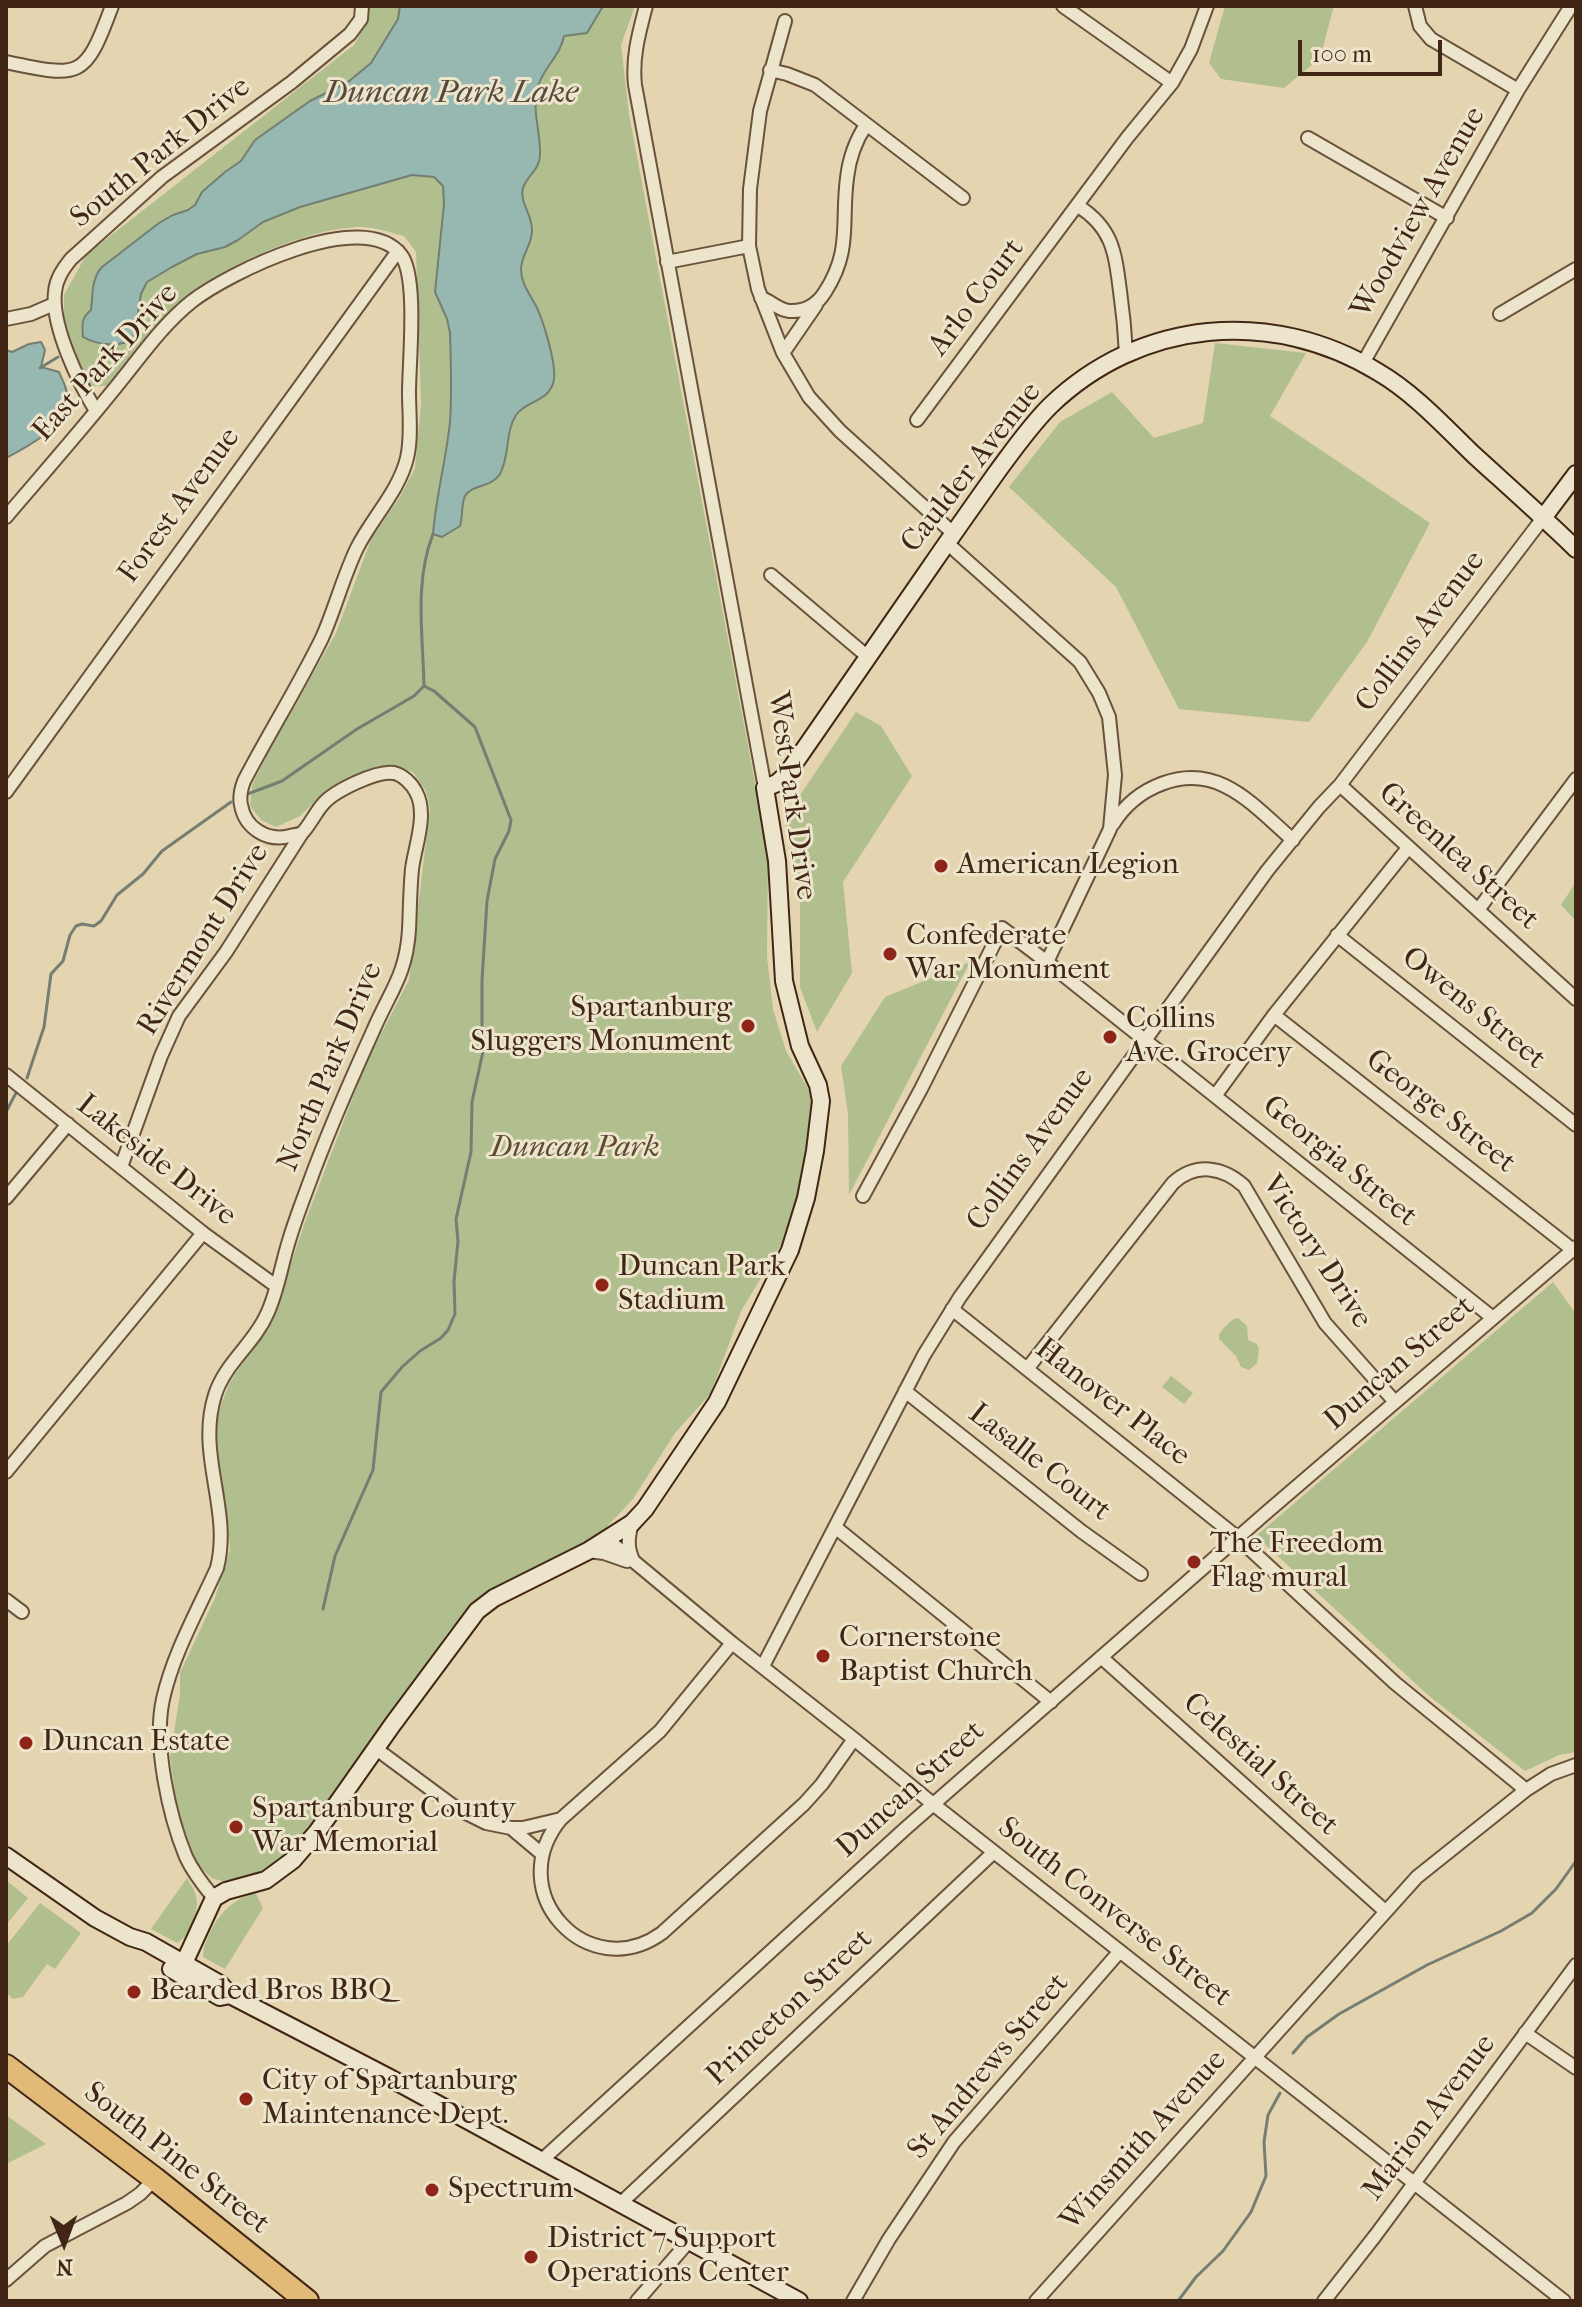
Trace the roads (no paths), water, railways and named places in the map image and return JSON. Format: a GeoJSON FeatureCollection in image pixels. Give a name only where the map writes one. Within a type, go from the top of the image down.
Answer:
{"type":"FeatureCollection","features":[{"type":"Feature","properties":{"kind":"highway","name":"South Pine Street"},"geometry":{"type":"LineString","coordinates":[[6,2066],[155,2179],[295,2298]]}},
{"type":"Feature","properties":{"kind":"street"},"geometry":{"type":"LineString","coordinates":[[6,62],[58,72],[78,68],[93,54],[112,6]]}},
{"type":"Feature","properties":{"kind":"street","name":"South Park Drive"},"geometry":{"type":"LineString","coordinates":[[54,304],[58,279],[71,259],[162,177],[292,82],[350,34],[361,19],[362,6]]}},
{"type":"Feature","properties":{"kind":"street","name":"West Park Drive"},"geometry":{"type":"LineString","coordinates":[[214,1898],[226,1891],[266,1880],[285,1868],[317,1832],[477,1611],[494,1598],[588,1551],[632,1523],[656,1496],[722,1393],[790,1250],[806,1198],[821,1109],[820,1093],[800,1046],[784,981],[779,873],[765,788],[633,71],[646,6]]}},
{"type":"Feature","properties":{"kind":"street"},"geometry":{"type":"LineString","coordinates":[[1063,6],[1172,83]]}},
{"type":"Feature","properties":{"kind":"street","name":"Arlo Court"},"geometry":{"type":"LineString","coordinates":[[917,420],[1127,138],[1172,83],[1191,49],[1207,6]]}},
{"type":"Feature","properties":{"kind":"street"},"geometry":{"type":"LineString","coordinates":[[1415,6],[1420,26],[1431,39],[1518,90]]}},
{"type":"Feature","properties":{"kind":"street","name":"Woodview Avenue"},"geometry":{"type":"LineString","coordinates":[[1363,363],[1518,90],[1571,6]]}},
{"type":"Feature","properties":{"kind":"street"},"geometry":{"type":"LineString","coordinates":[[785,21],[755,138],[748,219],[753,268],[761,298],[783,353],[803,388],[824,415],[1087,671],[1104,704],[1111,727],[1115,775],[1110,829]]}},
{"type":"Feature","properties":{"kind":"street"},"geometry":{"type":"LineString","coordinates":[[770,70],[815,85],[963,198]]}},
{"type":"Feature","properties":{"kind":"street"},"geometry":{"type":"LineString","coordinates":[[783,353],[835,275],[844,251],[847,178],[866,125]]}},
{"type":"Feature","properties":{"kind":"street"},"geometry":{"type":"LineString","coordinates":[[1308,138],[1447,218]]}},
{"type":"Feature","properties":{"kind":"street"},"geometry":{"type":"LineString","coordinates":[[1078,206],[1105,230],[1115,253],[1126,354]]}},
{"type":"Feature","properties":{"kind":"street","name":"East Park Drive"},"geometry":{"type":"LineString","coordinates":[[6,517],[171,321],[209,289],[252,266],[335,238],[362,237],[398,251]]}},
{"type":"Feature","properties":{"kind":"street"},"geometry":{"type":"LineString","coordinates":[[667,262],[749,246]]}},
{"type":"Feature","properties":{"kind":"street"},"geometry":{"type":"LineString","coordinates":[[302,833],[277,838],[259,832],[241,809],[241,790],[322,637],[357,548],[397,482],[407,459],[410,433],[410,309],[406,265],[398,251]]}},
{"type":"Feature","properties":{"kind":"street","name":"Forest Avenue"},"geometry":{"type":"LineString","coordinates":[[6,792],[398,251]]}},
{"type":"Feature","properties":{"kind":"street"},"geometry":{"type":"LineString","coordinates":[[1500,314],[1576,269]]}},
{"type":"Feature","properties":{"kind":"street"},"geometry":{"type":"LineString","coordinates":[[761,298],[779,309],[790,311],[816,305]]}},
{"type":"Feature","properties":{"kind":"street"},"geometry":{"type":"LineString","coordinates":[[6,319],[31,314],[54,304],[70,361],[96,411]]}},
{"type":"Feature","properties":{"kind":"street","name":"Caulder Avenue"},"geometry":{"type":"LineString","coordinates":[[765,788],[787,774],[950,538],[1020,441],[1048,408],[1080,381],[1126,354],[1180,335],[1236,329],[1295,338],[1363,363],[1412,398],[1576,549]]}},
{"type":"Feature","properties":{"kind":"street","name":"Collins Avenue"},"geometry":{"type":"LineString","coordinates":[[763,1666],[905,1391],[952,1309],[1267,871],[1340,785],[1576,474]]}},
{"type":"Feature","properties":{"kind":"street"},"geometry":{"type":"LineString","coordinates":[[771,575],[868,657]]}},
{"type":"Feature","properties":{"kind":"street","name":"North Park Drive"},"geometry":{"type":"LineString","coordinates":[[214,1898],[187,1859],[172,1812],[163,1763],[160,1716],[177,1656],[217,1568],[220,1554],[221,1525],[208,1442],[211,1407],[225,1374],[261,1327],[273,1300],[289,1240],[329,1132],[375,1026],[396,988],[404,963],[421,805],[417,794],[402,776],[382,774],[331,796],[302,833]]}},
{"type":"Feature","properties":{"kind":"street"},"geometry":{"type":"LineString","coordinates":[[1047,962],[1110,829],[1132,801],[1146,790],[1180,779],[1214,781],[1238,793],[1293,840]]}},
{"type":"Feature","properties":{"kind":"street"},"geometry":{"type":"LineString","coordinates":[[1478,910],[1576,779]]}},
{"type":"Feature","properties":{"kind":"street","name":"Greenlea Street"},"geometry":{"type":"LineString","coordinates":[[1340,785],[1576,999]]}},
{"type":"Feature","properties":{"kind":"street","name":"Rivermont Drive"},"geometry":{"type":"LineString","coordinates":[[121,1167],[161,1056],[179,1016],[226,952],[302,833]]}},
{"type":"Feature","properties":{"kind":"street"},"geometry":{"type":"LineString","coordinates":[[1215,1096],[1274,1015],[1408,848]]}},
{"type":"Feature","properties":{"kind":"street","name":"Georgia Street"},"geometry":{"type":"LineString","coordinates":[[863,1196],[1002,928],[1493,1318]]}},
{"type":"Feature","properties":{"kind":"street","name":"Owens Street"},"geometry":{"type":"LineString","coordinates":[[1337,935],[1576,1125]]}},
{"type":"Feature","properties":{"kind":"street","name":"George Street"},"geometry":{"type":"LineString","coordinates":[[1274,1015],[1575,1248]]}},
{"type":"Feature","properties":{"kind":"street","name":"Lakeside Drive"},"geometry":{"type":"LineString","coordinates":[[6,1075],[203,1233],[276,1286]]}},
{"type":"Feature","properties":{"kind":"street"},"geometry":{"type":"LineString","coordinates":[[6,1198],[68,1124]]}},
{"type":"Feature","properties":{"kind":"street","name":"Victory Drive"},"geometry":{"type":"LineString","coordinates":[[1027,1369],[1173,1183],[1191,1172],[1210,1169],[1223,1171],[1244,1186],[1325,1323],[1395,1402]]}},
{"type":"Feature","properties":{"kind":"street"},"geometry":{"type":"LineString","coordinates":[[6,1472],[203,1233]]}},
{"type":"Feature","properties":{"kind":"street","name":"Duncan Street"},"geometry":{"type":"LineString","coordinates":[[542,2160],[933,1804],[1575,1248]]}},
{"type":"Feature","properties":{"kind":"street","name":"Hanover Place"},"geometry":{"type":"LineString","coordinates":[[952,1309],[1238,1538],[1395,1683],[1526,1790]]}},
{"type":"Feature","properties":{"kind":"street","name":"Lasalle Court"},"geometry":{"type":"LineString","coordinates":[[905,1391],[1081,1531],[1141,1574]]}},
{"type":"Feature","properties":{"kind":"street"},"geometry":{"type":"LineString","coordinates":[[632,1523],[628,1547],[634,1563]]}},
{"type":"Feature","properties":{"kind":"street"},"geometry":{"type":"LineString","coordinates":[[835,1527],[1051,1702]]}},
{"type":"Feature","properties":{"kind":"street","name":"South Converse Street"},"geometry":{"type":"LineString","coordinates":[[607,1539],[933,1804],[1564,2301]]}},
{"type":"Feature","properties":{"kind":"street","name":"South Converse Street"},"geometry":{"type":"LineString","coordinates":[[588,1551],[634,1563]]}},
{"type":"Feature","properties":{"kind":"street"},"geometry":{"type":"LineString","coordinates":[[6,1600],[22,1612]]}},
{"type":"Feature","properties":{"kind":"street"},"geometry":{"type":"LineString","coordinates":[[732,1643],[660,1731],[561,1819],[550,1834],[542,1854],[540,1877],[546,1901],[560,1922],[580,1938],[617,1949],[641,1945],[662,1933],[777,1830],[822,1784],[854,1739]]}},
{"type":"Feature","properties":{"kind":"street","name":"Celestial Street"},"geometry":{"type":"LineString","coordinates":[[1101,1657],[1385,1911]]}},
{"type":"Feature","properties":{"kind":"street"},"geometry":{"type":"LineString","coordinates":[[375,1748],[474,1819],[511,1828],[536,1826],[561,1819]]}},
{"type":"Feature","properties":{"kind":"street","name":"Winsmith Avenue"},"geometry":{"type":"LineString","coordinates":[[1036,2301],[1417,1877],[1526,1790],[1551,1774],[1576,1765]]}},
{"type":"Feature","properties":{"kind":"street"},"geometry":{"type":"LineString","coordinates":[[511,1828],[542,1854]]}},
{"type":"Feature","properties":{"kind":"street","name":"Princeton Street"},"geometry":{"type":"LineString","coordinates":[[621,2203],[994,1852]]}},
{"type":"Feature","properties":{"kind":"street"},"geometry":{"type":"LineString","coordinates":[[6,1856],[95,1918],[130,1937],[133,1946],[181,1968],[220,1997],[230,1995],[388,2077],[799,2301]]}},
{"type":"Feature","properties":{"kind":"street"},"geometry":{"type":"LineString","coordinates":[[181,1968],[214,1898]]}},
{"type":"Feature","properties":{"kind":"street","name":"St Andrews Street"},"geometry":{"type":"LineString","coordinates":[[853,2301],[889,2239],[948,2150],[1120,1951]]}},
{"type":"Feature","properties":{"kind":"street","name":"Marion Avenue"},"geometry":{"type":"LineString","coordinates":[[1324,2301],[1576,1965]]}},
{"type":"Feature","properties":{"kind":"street"},"geometry":{"type":"LineString","coordinates":[[1525,2033],[1576,2068]]}},
{"type":"Feature","properties":{"kind":"street"},"geometry":{"type":"LineString","coordinates":[[6,2280],[45,2246],[127,2203],[155,2179]]}},
{"type":"Feature","properties":{"kind":"street"},"geometry":{"type":"LineString","coordinates":[[637,2301],[690,2240]]}},
{"type":"Feature","properties":{"kind":"water","name":"Duncan Park Lake"},"geometry":{"type":"Polygon","coordinates":[[[400,6],[603,6],[587,33],[564,36],[539,82],[536,106],[540,156],[522,193],[532,229],[521,275],[549,343],[554,372],[552,387],[516,415],[500,474],[492,482],[468,492],[460,526],[442,537],[433,534],[450,422],[451,367],[450,333],[435,292],[444,204],[443,186],[434,177],[412,175],[300,207],[263,222],[225,247],[197,254],[172,267],[147,282],[141,294],[134,338],[129,341],[109,344],[89,340],[83,337],[82,325],[91,310],[94,282],[102,267],[159,223],[195,205],[202,192],[241,161],[255,140],[310,101],[348,82],[371,63],[398,19],[400,6]]]}},
{"type":"Feature","properties":{"kind":"water"},"geometry":{"type":"Polygon","coordinates":[[[41,342],[45,350],[41,367],[59,372],[67,403],[51,429],[6,458],[6,350],[12,352],[41,342]]]}},
{"type":"Feature","properties":{"kind":"waterway"},"geometry":{"type":"LineString","coordinates":[[40,368],[58,357]]}},
{"type":"Feature","properties":{"kind":"waterway"},"geometry":{"type":"LineString","coordinates":[[245,795],[282,781],[357,729],[414,696],[424,686],[421,628],[423,571],[433,534]]}},
{"type":"Feature","properties":{"kind":"waterway"},"geometry":{"type":"LineString","coordinates":[[323,1609],[335,1556],[373,1470],[381,1392],[402,1367],[441,1338],[455,1314],[456,1219],[471,1152],[472,1102],[484,1047],[482,980],[487,901],[495,859],[511,820],[475,727],[424,686]]}},
{"type":"Feature","properties":{"kind":"waterway"},"geometry":{"type":"LineString","coordinates":[[27,1078],[44,1027],[51,974],[63,961],[70,935],[76,926],[94,926],[101,921],[117,895],[143,874],[162,851],[231,802]]}},
{"type":"Feature","properties":{"kind":"waterway"},"geometry":{"type":"LineString","coordinates":[[6,1112],[17,1091]]}},
{"type":"Feature","properties":{"kind":"waterway"},"geometry":{"type":"LineString","coordinates":[[1293,2053],[1307,2037],[1339,2014],[1427,1965],[1532,1913],[1556,1889],[1576,1861]]}},
{"type":"Feature","properties":{"kind":"waterway"},"geometry":{"type":"LineString","coordinates":[[1178,2301],[1196,2277],[1223,2251],[1251,2212],[1266,2176],[1264,2142],[1268,2115],[1280,2093]]}},
{"type":"Feature","properties":{"kind":"place","name":"American Legion"},"geometry":{"type":"Point","coordinates":[941,866]}},
{"type":"Feature","properties":{"kind":"place","name":"Confederate War Monument"},"geometry":{"type":"Point","coordinates":[890,954]}},
{"type":"Feature","properties":{"kind":"place","name":"Spartanburg Sluggers Monument"},"geometry":{"type":"Point","coordinates":[748,1026]}},
{"type":"Feature","properties":{"kind":"place","name":"Collins Ave. Grocery"},"geometry":{"type":"Point","coordinates":[1110,1037]}},
{"type":"Feature","properties":{"kind":"place","name":"Duncan Park Stadium"},"geometry":{"type":"Point","coordinates":[602,1285]}},
{"type":"Feature","properties":{"kind":"place","name":"The Freedom Flag mural"},"geometry":{"type":"Point","coordinates":[1194,1562]}},
{"type":"Feature","properties":{"kind":"place","name":"Cornerstone Baptist Church"},"geometry":{"type":"Point","coordinates":[823,1656]}},
{"type":"Feature","properties":{"kind":"place","name":"Duncan Estate"},"geometry":{"type":"Point","coordinates":[26,1743]}},
{"type":"Feature","properties":{"kind":"place","name":"Spartanburg County War Memorial"},"geometry":{"type":"Point","coordinates":[236,1827]}},
{"type":"Feature","properties":{"kind":"place","name":"Bearded Bros BBQ"},"geometry":{"type":"Point","coordinates":[134,1992]}},
{"type":"Feature","properties":{"kind":"place","name":"City of Spartanburg Maintenance Dept."},"geometry":{"type":"Point","coordinates":[246,2099]}},
{"type":"Feature","properties":{"kind":"place","name":"Spectrum"},"geometry":{"type":"Point","coordinates":[432,2190]}},
{"type":"Feature","properties":{"kind":"place","name":"District 7 Support Operations Center"},"geometry":{"type":"Point","coordinates":[531,2257]}},
{"type":"Feature","properties":{"kind":"park label","name":"Duncan Park"},"geometry":{"type":"Point","coordinates":[575,1149]}}]}
